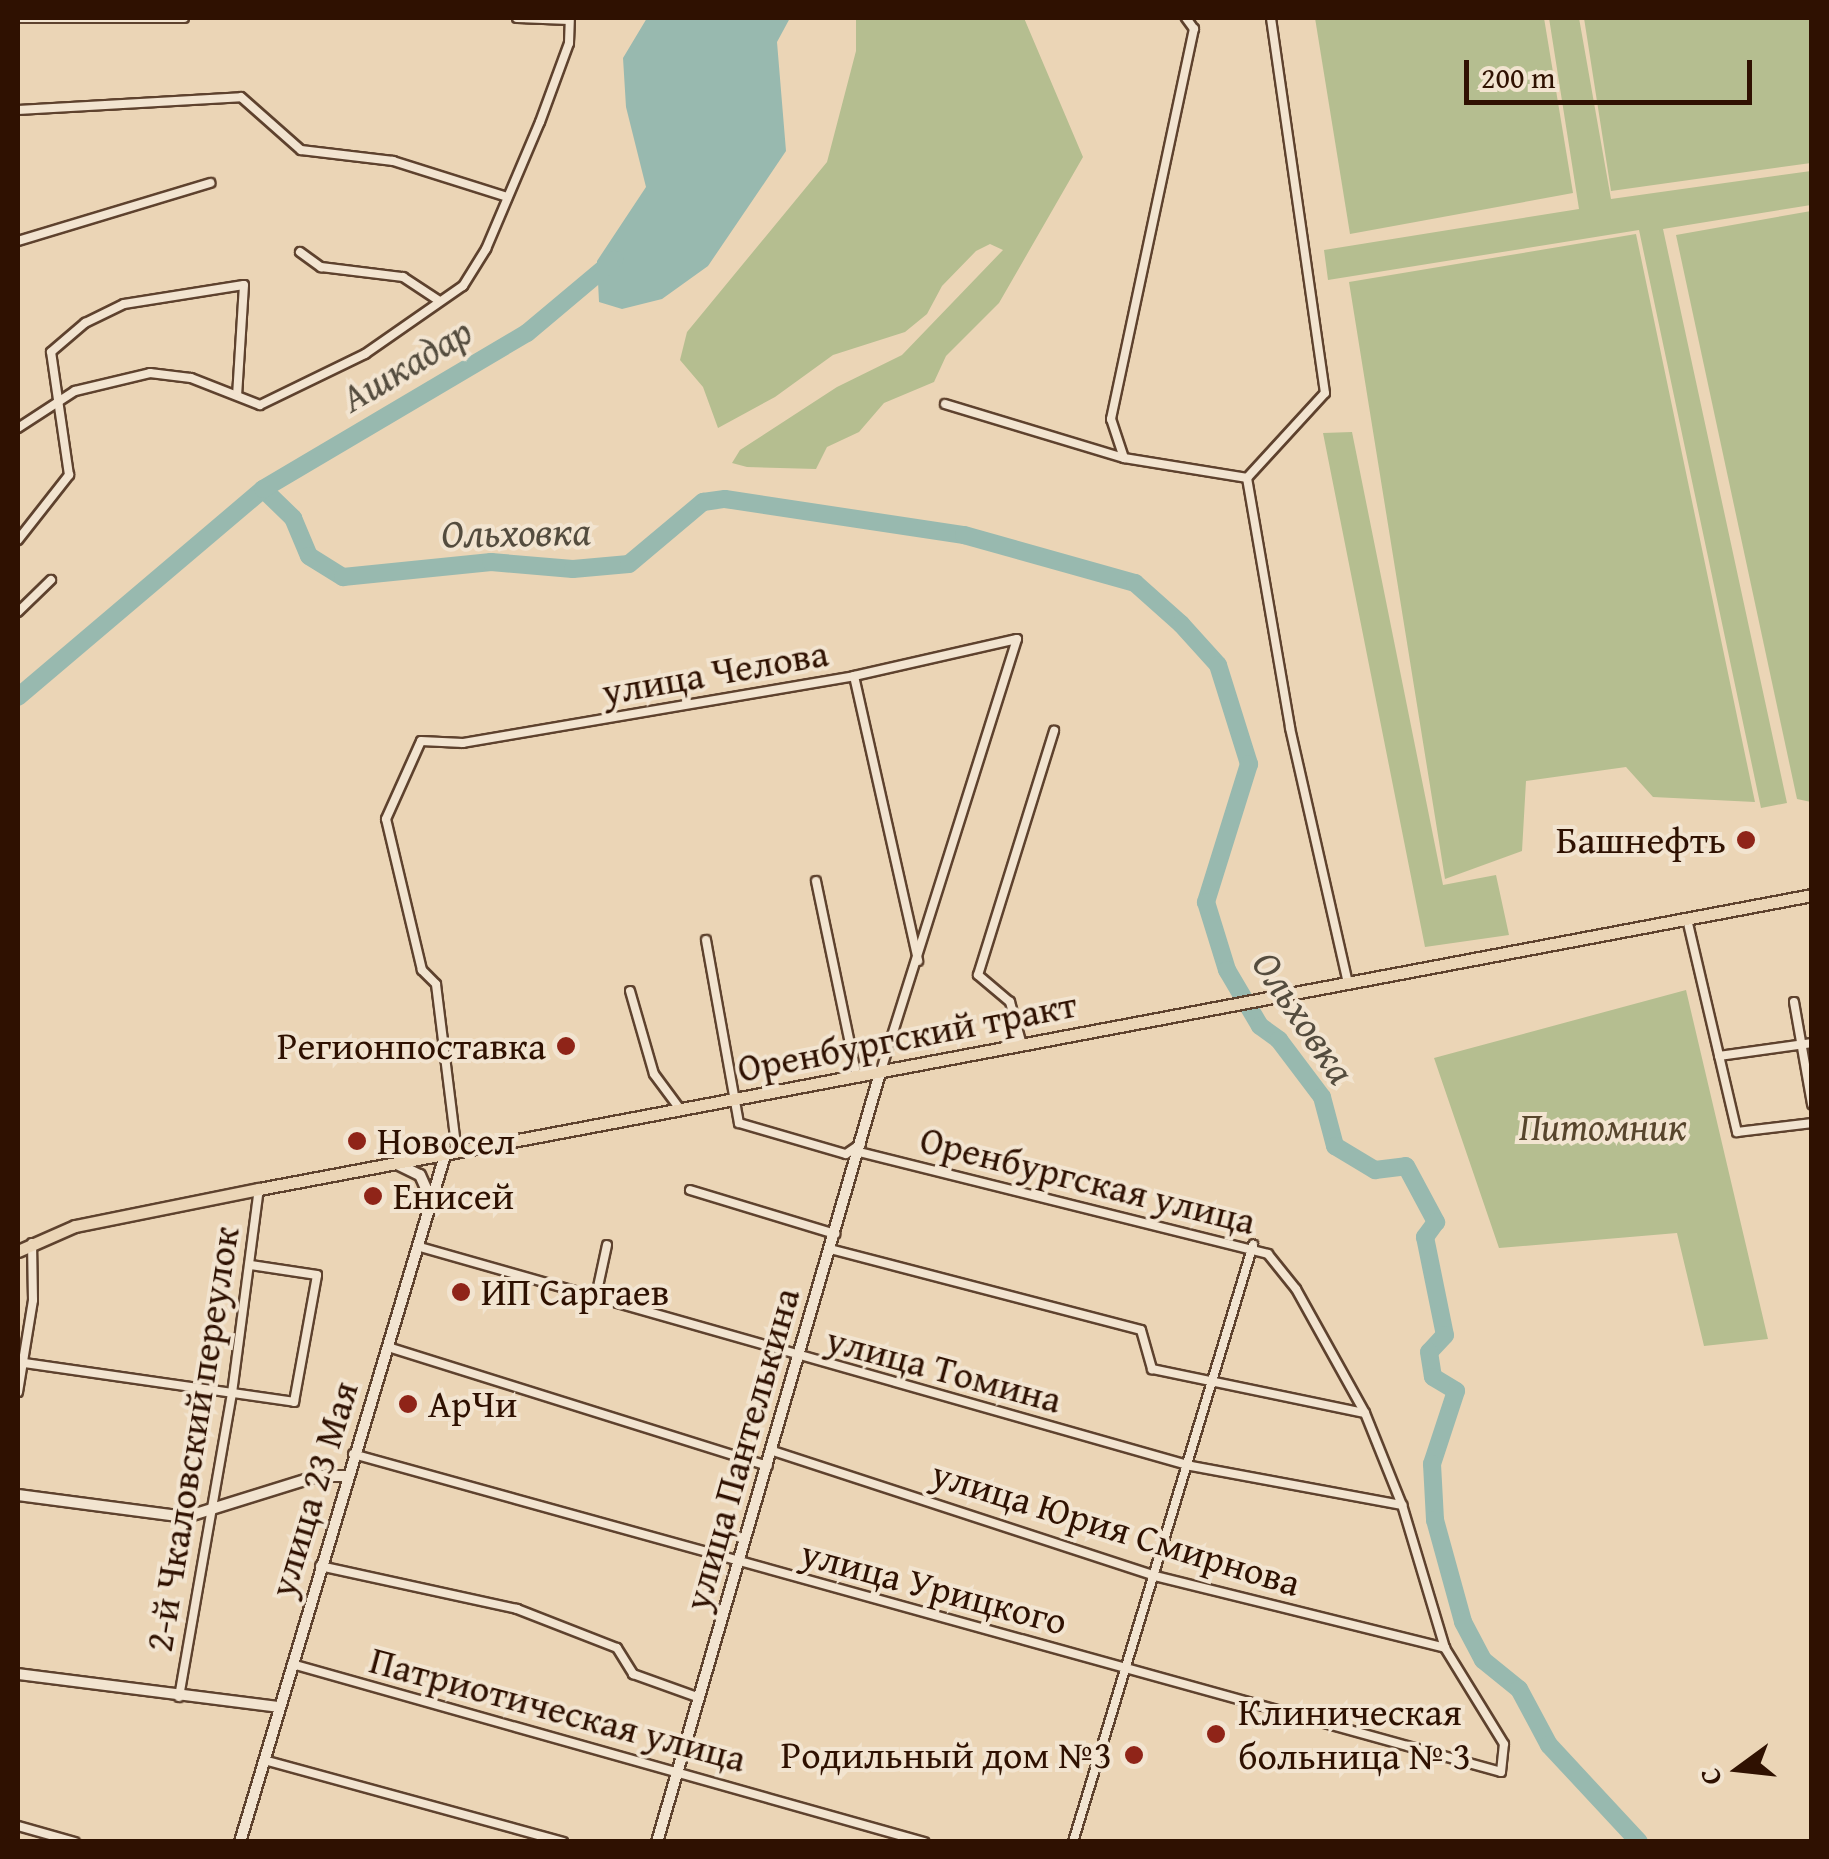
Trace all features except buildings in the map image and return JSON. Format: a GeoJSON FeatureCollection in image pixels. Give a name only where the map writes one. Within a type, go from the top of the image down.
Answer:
{"type":"FeatureCollection","features":[{"type":"Feature","properties":{"kind":"main road","name":"Оренбургский тракт"},"geometry":{"type":"LineString","coordinates":[[18,1251],[74,1226],[259,1189],[1812,896]]}},
{"type":"Feature","properties":{"kind":"main road","name":"улица Пантелькина"},"geometry":{"type":"LineString","coordinates":[[658,1841],[774,1451],[880,1073]]}},
{"type":"Feature","properties":{"kind":"main road","name":"улица 23 Мая"},"geometry":{"type":"LineString","coordinates":[[240,1842],[347,1476],[432,1202],[451,1154]]}},
{"type":"Feature","properties":{"kind":"main road"},"geometry":{"type":"LineString","coordinates":[[396,1164],[420,1175],[432,1202]]}},
{"type":"Feature","properties":{"kind":"main road"},"geometry":{"type":"LineString","coordinates":[[18,1495],[186,1518],[209,1514],[318,1476],[347,1476]]}},
{"type":"Feature","properties":{"kind":"main road"},"geometry":{"type":"LineString","coordinates":[[18,1674],[179,1698],[279,1707]]}},
{"type":"Feature","properties":{"kind":"street"},"geometry":{"type":"LineString","coordinates":[[18,18],[184,18]]}},
{"type":"Feature","properties":{"kind":"street"},"geometry":{"type":"LineString","coordinates":[[18,428],[58,408],[75,392],[150,373],[260,404],[365,354],[462,286],[507,196],[569,44],[569,19],[517,18]]}},
{"type":"Feature","properties":{"kind":"street"},"geometry":{"type":"LineString","coordinates":[[1124,458],[1111,419],[1194,29],[1186,18]]}},
{"type":"Feature","properties":{"kind":"street"},"geometry":{"type":"LineString","coordinates":[[1247,478],[1325,393],[1272,18]]}},
{"type":"Feature","properties":{"kind":"street"},"geometry":{"type":"LineString","coordinates":[[18,110],[241,98],[301,150],[394,161],[507,196]]}},
{"type":"Feature","properties":{"kind":"street"},"geometry":{"type":"LineString","coordinates":[[18,241],[210,183]]}},
{"type":"Feature","properties":{"kind":"street"},"geometry":{"type":"LineString","coordinates":[[300,252],[321,267],[404,278],[438,300]]}},
{"type":"Feature","properties":{"kind":"street"},"geometry":{"type":"LineString","coordinates":[[18,540],[69,475],[51,352],[85,323],[124,304],[244,285],[238,395]]}},
{"type":"Feature","properties":{"kind":"street"},"geometry":{"type":"LineString","coordinates":[[945,404],[1124,458],[1247,478]]}},
{"type":"Feature","properties":{"kind":"street"},"geometry":{"type":"LineString","coordinates":[[1247,478],[1290,728],[1348,983]]}},
{"type":"Feature","properties":{"kind":"street"},"geometry":{"type":"LineString","coordinates":[[18,612],[51,580]]}},
{"type":"Feature","properties":{"kind":"street","name":"улица Челова"},"geometry":{"type":"LineString","coordinates":[[451,1154],[436,984],[422,970],[386,819],[421,742],[463,743],[854,676],[1017,640],[919,965]]}},
{"type":"Feature","properties":{"kind":"street"},"geometry":{"type":"LineString","coordinates":[[854,676],[919,965],[880,1073]]}},
{"type":"Feature","properties":{"kind":"street"},"geometry":{"type":"LineString","coordinates":[[1022,1045],[1010,1002],[978,974],[1054,732]]}},
{"type":"Feature","properties":{"kind":"street"},"geometry":{"type":"LineString","coordinates":[[816,881],[857,1078]]}},
{"type":"Feature","properties":{"kind":"street"},"geometry":{"type":"LineString","coordinates":[[1687,919],[1737,1132],[1812,1123]]}},
{"type":"Feature","properties":{"kind":"street"},"geometry":{"type":"LineString","coordinates":[[706,940],[737,1099]]}},
{"type":"Feature","properties":{"kind":"street"},"geometry":{"type":"LineString","coordinates":[[630,991],[654,1074],[680,1109]]}},
{"type":"Feature","properties":{"kind":"street"},"geometry":{"type":"LineString","coordinates":[[1794,1002],[1807,1044],[1812,1104]]}},
{"type":"Feature","properties":{"kind":"street"},"geometry":{"type":"LineString","coordinates":[[1719,1056],[1807,1044]]}},
{"type":"Feature","properties":{"kind":"street","name":"Оренбургская улица"},"geometry":{"type":"LineString","coordinates":[[737,1099],[739,1123],[846,1154],[860,1148],[1254,1246],[1286,1273],[1364,1413],[1402,1505],[1445,1648],[1504,1744],[1501,1772]]}},
{"type":"Feature","properties":{"kind":"street","name":"2-й Чкаловский переулок"},"geometry":{"type":"LineString","coordinates":[[179,1698],[232,1392],[259,1189]]}},
{"type":"Feature","properties":{"kind":"street"},"geometry":{"type":"LineString","coordinates":[[690,1190],[834,1234]]}},
{"type":"Feature","properties":{"kind":"street"},"geometry":{"type":"LineString","coordinates":[[18,1392],[33,1300],[32,1242]]}},
{"type":"Feature","properties":{"kind":"street"},"geometry":{"type":"LineString","coordinates":[[596,1296],[607,1245]]}},
{"type":"Feature","properties":{"kind":"street","name":"улица Томина"},"geometry":{"type":"LineString","coordinates":[[420,1246],[800,1358],[1191,1466],[1402,1505]]}},
{"type":"Feature","properties":{"kind":"street"},"geometry":{"type":"LineString","coordinates":[[1073,1842],[1124,1667],[1191,1466],[1254,1246]]}},
{"type":"Feature","properties":{"kind":"street"},"geometry":{"type":"LineString","coordinates":[[830,1249],[1142,1330],[1152,1369],[1213,1386],[1364,1413]]}},
{"type":"Feature","properties":{"kind":"street"},"geometry":{"type":"LineString","coordinates":[[20,1362],[294,1402],[317,1274],[251,1265]]}},
{"type":"Feature","properties":{"kind":"street"},"geometry":{"type":"LineString","coordinates":[[388,1348],[768,1466]]}},
{"type":"Feature","properties":{"kind":"street","name":"улица Юрия Смирнова"},"geometry":{"type":"LineString","coordinates":[[774,1451],[1155,1576],[1445,1648]]}},
{"type":"Feature","properties":{"kind":"street","name":"улица Урицкого"},"geometry":{"type":"LineString","coordinates":[[354,1454],[1501,1772]]}},
{"type":"Feature","properties":{"kind":"street"},"geometry":{"type":"LineString","coordinates":[[320,1566],[517,1609],[617,1648],[633,1674],[700,1698]]}},
{"type":"Feature","properties":{"kind":"street","name":"Патриотическая улица"},"geometry":{"type":"LineString","coordinates":[[292,1664],[924,1842]]}},
{"type":"Feature","properties":{"kind":"street"},"geometry":{"type":"LineString","coordinates":[[264,1760],[563,1842]]}},
{"type":"Feature","properties":{"kind":"street"},"geometry":{"type":"LineString","coordinates":[[18,1826],[75,1842]]}},
{"type":"Feature","properties":{"kind":"green space"},"geometry":{"type":"Polygon","coordinates":[[[856,18],[1024,18],[1083,157],[999,303],[946,356],[934,382],[884,403],[859,432],[827,447],[816,469],[747,467],[732,463],[740,450],[837,387],[902,355],[1003,250],[990,244],[976,251],[942,286],[927,314],[905,332],[833,355],[775,397],[718,428],[703,387],[680,360],[687,332],[827,162],[856,51],[856,18]]]}},
{"type":"Feature","properties":{"kind":"green space"},"geometry":{"type":"Polygon","coordinates":[[[1315,18],[1544,18],[1573,193],[1350,234],[1315,18]]]}},
{"type":"Feature","properties":{"kind":"green space"},"geometry":{"type":"Polygon","coordinates":[[[1549,18],[1579,18],[1611,199],[1811,171],[1811,205],[1663,229],[1787,803],[1761,808],[1639,230],[1328,280],[1324,250],[1579,209],[1549,18]]]}},
{"type":"Feature","properties":{"kind":"green space"},"geometry":{"type":"Polygon","coordinates":[[[1584,18],[1811,18],[1811,163],[1611,191],[1584,18]]]}},
{"type":"Feature","properties":{"kind":"green space"},"geometry":{"type":"Polygon","coordinates":[[[1812,211],[1811,802],[1797,799],[1676,235],[1812,211]]]}},
{"type":"Feature","properties":{"kind":"green space"},"geometry":{"type":"Polygon","coordinates":[[[1636,234],[1755,802],[1653,797],[1626,767],[1526,781],[1522,851],[1445,879],[1349,282],[1636,234]]]}},
{"type":"Feature","properties":{"kind":"green space"},"geometry":{"type":"Polygon","coordinates":[[[1352,432],[1443,885],[1496,875],[1509,935],[1425,947],[1323,433],[1352,432]]]}},
{"type":"Feature","properties":{"kind":"green space","name":"Питомник"},"geometry":{"type":"Polygon","coordinates":[[[1686,990],[1768,1339],[1704,1346],[1677,1233],[1499,1248],[1434,1058],[1686,990]]]}},
{"type":"Feature","properties":{"kind":"water"},"geometry":{"type":"Polygon","coordinates":[[[647,18],[790,18],[777,42],[786,151],[708,266],[662,299],[622,309],[599,302],[597,261],[646,187],[626,107],[623,58],[647,18]]]}},
{"type":"Feature","properties":{"kind":"waterway","name":"Ашкадар"},"geometry":{"type":"LineString","coordinates":[[18,697],[263,489],[527,333],[614,260]]}},
{"type":"Feature","properties":{"kind":"waterway","name":"Ольховка"},"geometry":{"type":"LineString","coordinates":[[263,489],[293,518],[309,556],[343,577],[491,562],[573,569],[629,564],[703,502],[725,499],[964,535],[1135,583],[1181,624],[1218,665],[1249,764],[1206,902],[1227,970],[1260,1026],[1279,1040],[1322,1097],[1335,1146],[1375,1170],[1406,1166],[1436,1222],[1425,1237],[1445,1335],[1429,1352],[1433,1377],[1456,1391],[1432,1464],[1435,1520],[1463,1622],[1483,1660],[1519,1689],[1549,1745],[1639,1842]]}},
{"type":"Feature","properties":{"kind":"place","name":"Башнефть"},"geometry":{"type":"Point","coordinates":[1746,840]}},
{"type":"Feature","properties":{"kind":"place","name":"Регионпоставка"},"geometry":{"type":"Point","coordinates":[566,1046]}},
{"type":"Feature","properties":{"kind":"place","name":"Новосел"},"geometry":{"type":"Point","coordinates":[357,1141]}},
{"type":"Feature","properties":{"kind":"place","name":"Енисей"},"geometry":{"type":"Point","coordinates":[373,1196]}},
{"type":"Feature","properties":{"kind":"place","name":"ИП Саргаев"},"geometry":{"type":"Point","coordinates":[461,1292]}},
{"type":"Feature","properties":{"kind":"place","name":"АрЧи"},"geometry":{"type":"Point","coordinates":[408,1404]}},
{"type":"Feature","properties":{"kind":"place","name":"Клиническая больница № 3"},"geometry":{"type":"Point","coordinates":[1216,1734]}},
{"type":"Feature","properties":{"kind":"place","name":"Родильный дом №3"},"geometry":{"type":"Point","coordinates":[1134,1755]}}]}
